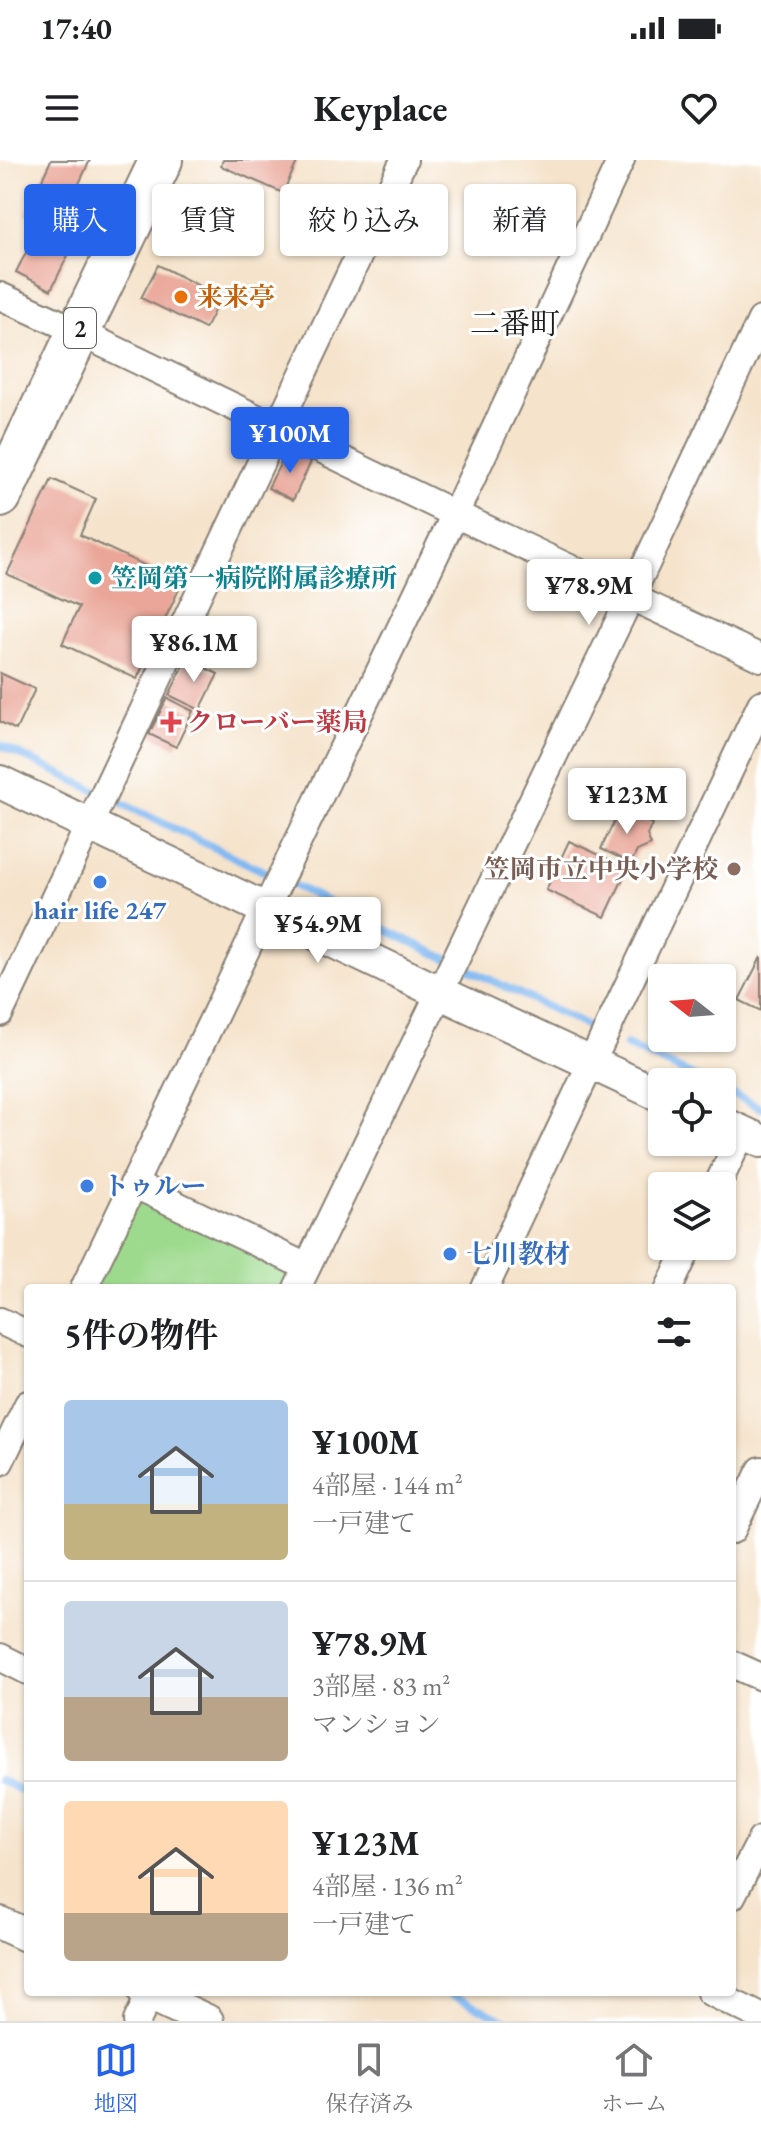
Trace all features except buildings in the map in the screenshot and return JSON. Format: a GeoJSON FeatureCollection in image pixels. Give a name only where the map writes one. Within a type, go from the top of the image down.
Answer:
{"type":"FeatureCollection","features":[{"type":"Feature","properties":{"kind":"highway","name":"2"},"geometry":{"type":"LineString","coordinates":[[0,496],[161,160]]}},
{"type":"Feature","properties":{"kind":"street"},"geometry":{"type":"LineString","coordinates":[[0,1013],[404,160]]}},
{"type":"Feature","properties":{"kind":"street"},"geometry":{"type":"LineString","coordinates":[[86,1284],[621,160]]}},
{"type":"Feature","properties":{"kind":"street"},"geometry":{"type":"LineString","coordinates":[[0,296],[761,658]]}},
{"type":"Feature","properties":{"kind":"street"},"geometry":{"type":"LineString","coordinates":[[133,1184],[302,1277],[761,320]]}},
{"type":"Feature","properties":{"kind":"street"},"geometry":{"type":"LineString","coordinates":[[487,1284],[761,704]]}},
{"type":"Feature","properties":{"kind":"street"},"geometry":{"type":"LineString","coordinates":[[0,782],[99,805],[450,973],[590,1063],[648,1090]]}},
{"type":"Feature","properties":{"kind":"street"},"geometry":{"type":"LineString","coordinates":[[723,1172],[742,1132]]}},
{"type":"Feature","properties":{"kind":"street"},"geometry":{"type":"LineString","coordinates":[[671,1284],[682,1260]]}},
{"type":"Feature","properties":{"kind":"street"},"geometry":{"type":"LineString","coordinates":[[0,1321],[24,1332]]}},
{"type":"Feature","properties":{"kind":"street"},"geometry":{"type":"LineString","coordinates":[[0,1462],[24,1412]]}},
{"type":"Feature","properties":{"kind":"street"},"geometry":{"type":"LineString","coordinates":[[736,1522],[761,1470]]}},
{"type":"Feature","properties":{"kind":"street"},"geometry":{"type":"LineString","coordinates":[[0,1657],[24,1669]]}},
{"type":"Feature","properties":{"kind":"street"},"geometry":{"type":"LineString","coordinates":[[736,1666],[761,1677]]}},
{"type":"Feature","properties":{"kind":"street"},"geometry":{"type":"LineString","coordinates":[[736,1888],[761,1840]]}},
{"type":"Feature","properties":{"kind":"street"},"geometry":{"type":"LineString","coordinates":[[0,1923],[24,1934]]}},
{"type":"Feature","properties":{"kind":"street"},"geometry":{"type":"LineString","coordinates":[[718,1996],[761,2017]]}},
{"type":"Feature","properties":{"kind":"street"},"geometry":{"type":"LineString","coordinates":[[146,2000],[207,2021]]}},
{"type":"Feature","properties":{"kind":"green space"},"geometry":{"type":"Polygon","coordinates":[[[133,1184],[307,1267],[299,1284],[86,1284],[133,1184]]]}},
{"type":"Feature","properties":{"kind":"waterway"},"geometry":{"type":"LineString","coordinates":[[0,745],[587,1026]]}},
{"type":"Feature","properties":{"kind":"waterway"},"geometry":{"type":"LineString","coordinates":[[626,1045],[676,1068]]}},
{"type":"Feature","properties":{"kind":"waterway"},"geometry":{"type":"LineString","coordinates":[[736,1096],[761,1108]]}},
{"type":"Feature","properties":{"kind":"waterway"},"geometry":{"type":"LineString","coordinates":[[0,1780],[24,1792]]}},
{"type":"Feature","properties":{"kind":"waterway"},"geometry":{"type":"LineString","coordinates":[[454,1996],[507,2021]]}},
{"type":"Feature","properties":{"kind":"place","name":"来来亭"},"geometry":{"type":"Point","coordinates":[181,297]}},
{"type":"Feature","properties":{"kind":"place","name":"笠岡第一病院附属診療所"},"geometry":{"type":"Point","coordinates":[95,578]}},
{"type":"Feature","properties":{"kind":"place","name":"クローバー薬局"},"geometry":{"type":"Point","coordinates":[171,722]}},
{"type":"Feature","properties":{"kind":"place","name":"笠岡市立中央小学校"},"geometry":{"type":"Point","coordinates":[734,869]}},
{"type":"Feature","properties":{"kind":"place","name":"hair life 247"},"geometry":{"type":"Point","coordinates":[100,882]}},
{"type":"Feature","properties":{"kind":"place","name":"トゥルー"},"geometry":{"type":"Point","coordinates":[87,1186]}},
{"type":"Feature","properties":{"kind":"place","name":"七川教材"},"geometry":{"type":"Point","coordinates":[450,1254]}},
{"type":"Feature","properties":{"kind":"district","name":"二番町"},"geometry":{"type":"Point","coordinates":[515,323]}}]}
